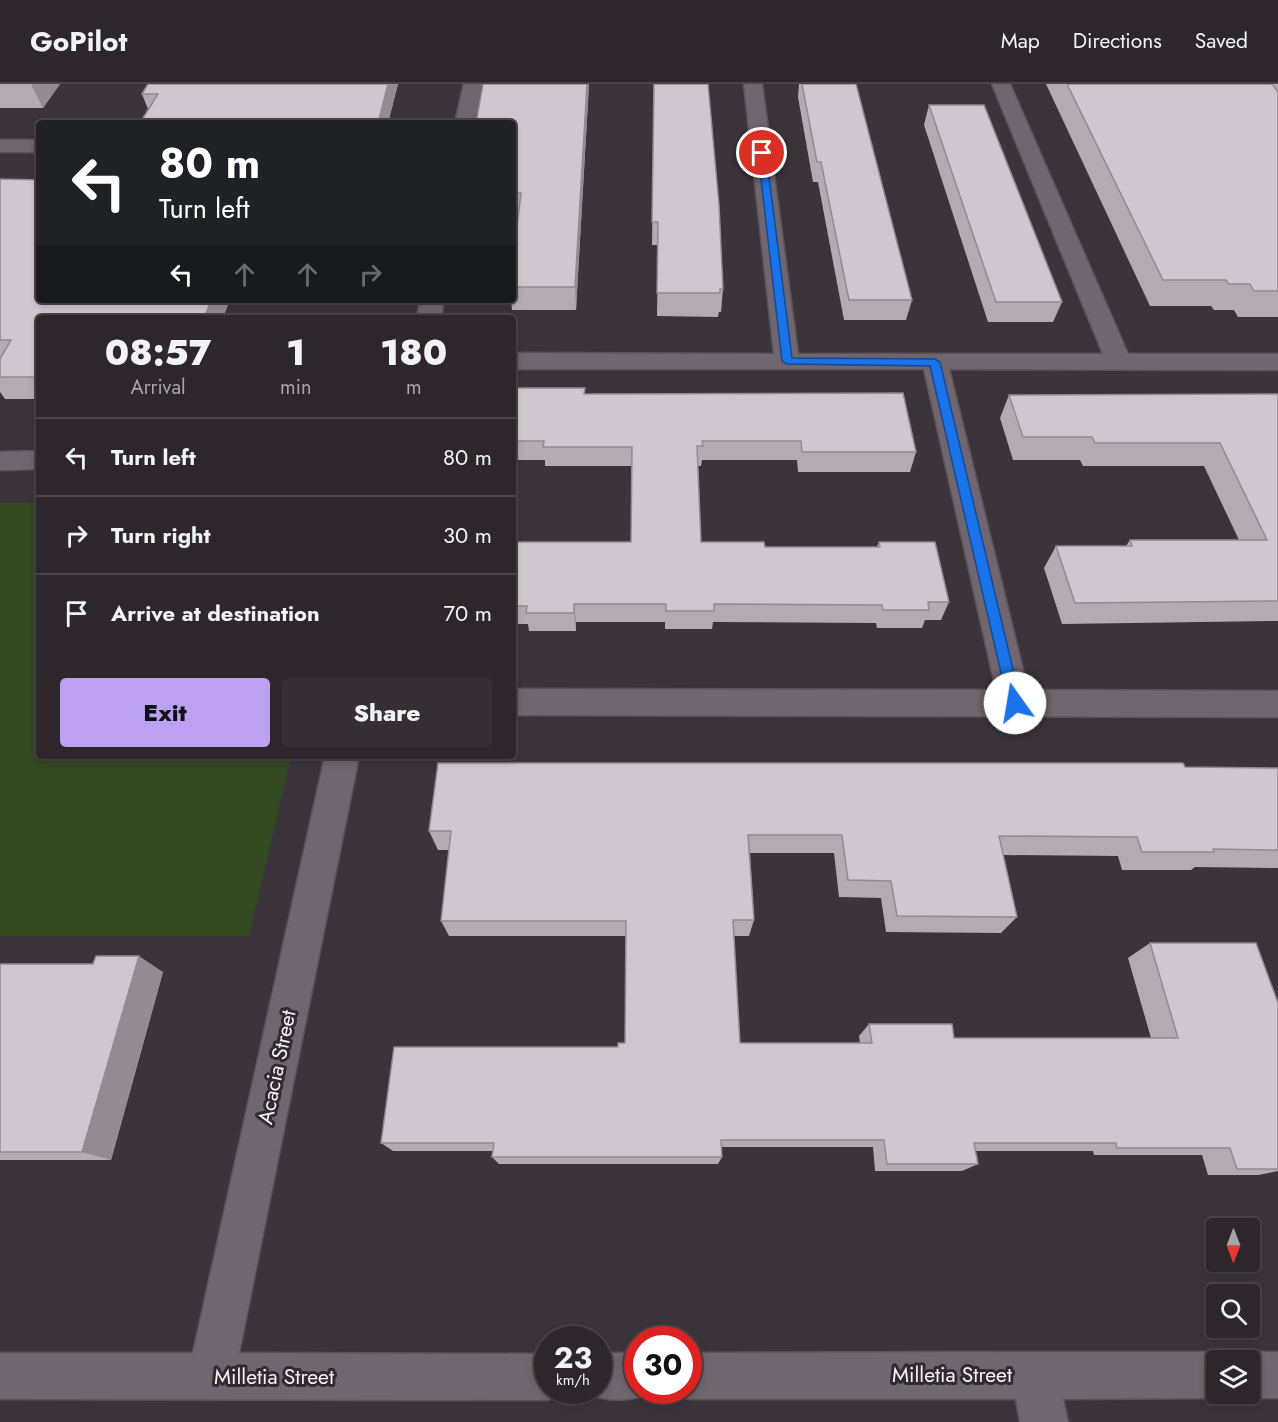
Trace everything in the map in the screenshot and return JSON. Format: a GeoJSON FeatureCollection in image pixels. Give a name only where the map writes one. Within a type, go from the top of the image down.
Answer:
{"type":"FeatureCollection","features":[{"type":"Feature","properties":{"kind":"street"},"geometry":{"type":"LineString","coordinates":[[466,120],[473,84]]}},
{"type":"Feature","properties":{"kind":"street"},"geometry":{"type":"LineString","coordinates":[[753,84],[787,361]]}},
{"type":"Feature","properties":{"kind":"street"},"geometry":{"type":"LineString","coordinates":[[1001,84],[1119,362]]}},
{"type":"Feature","properties":{"kind":"street"},"geometry":{"type":"LineString","coordinates":[[0,146],[36,146]]}},
{"type":"Feature","properties":{"kind":"street"},"geometry":{"type":"LineString","coordinates":[[516,361],[1278,362]]}},
{"type":"Feature","properties":{"kind":"street"},"geometry":{"type":"LineString","coordinates":[[935,362],[1015,703]]}},
{"type":"Feature","properties":{"kind":"street"},"geometry":{"type":"LineString","coordinates":[[0,460],[36,460]]}},
{"type":"Feature","properties":{"kind":"street"},"geometry":{"type":"LineString","coordinates":[[516,702],[1278,704]]}},
{"type":"Feature","properties":{"kind":"street","name":"Acacia Street"},"geometry":{"type":"LineString","coordinates":[[211,1378],[341,759]]}},
{"type":"Feature","properties":{"kind":"street"},"geometry":{"type":"LineString","coordinates":[[1035,1375],[1044,1422]]}},
{"type":"Feature","properties":{"kind":"street","name":"Milletia Street"},"geometry":{"type":"LineString","coordinates":[[702,1376],[1206,1375]]}},
{"type":"Feature","properties":{"kind":"street"},"geometry":{"type":"LineString","coordinates":[[1260,1375],[1278,1375]]}},
{"type":"Feature","properties":{"kind":"street","name":"Milletia Street"},"geometry":{"type":"LineString","coordinates":[[0,1376],[534,1377]]}},
{"type":"Feature","properties":{"kind":"green space"},"geometry":{"type":"Polygon","coordinates":[[[0,503],[36,503],[36,759],[290,759],[249,936],[0,936],[0,503]]]}},
{"type":"Feature","properties":{"kind":"building"},"geometry":{"type":"Polygon","coordinates":[[[148,84],[388,84],[379,120],[142,120],[158,94],[142,94],[148,84]]]}},
{"type":"Feature","properties":{"kind":"building"},"geometry":{"type":"Polygon","coordinates":[[[483,84],[587,84],[575,287],[516,287],[516,234],[521,193],[516,193],[516,120],[477,120],[483,84]]]}},
{"type":"Feature","properties":{"kind":"building"},"geometry":{"type":"Polygon","coordinates":[[[654,84],[708,84],[719,205],[723,289],[720,289],[720,293],[657,293],[658,222],[652,222],[654,84]]]}},
{"type":"Feature","properties":{"kind":"building"},"geometry":{"type":"Polygon","coordinates":[[[802,84],[856,84],[912,300],[849,300],[821,162],[817,162],[802,84]]]}},
{"type":"Feature","properties":{"kind":"building"},"geometry":{"type":"Polygon","coordinates":[[[1067,84],[1272,84],[1278,92],[1278,291],[1254,291],[1250,284],[1229,284],[1226,280],[1163,280],[1067,84]]]}},
{"type":"Feature","properties":{"kind":"building"},"geometry":{"type":"Polygon","coordinates":[[[929,105],[984,105],[1062,302],[996,302],[929,105]]]}},
{"type":"Feature","properties":{"kind":"building"},"geometry":{"type":"Polygon","coordinates":[[[0,179],[36,180],[36,303],[210,303],[205,315],[36,315],[36,377],[0,377],[0,359],[11,340],[0,340],[0,179]]]}},
{"type":"Feature","properties":{"kind":"building"},"geometry":{"type":"Polygon","coordinates":[[[516,388],[585,388],[584,394],[903,393],[916,452],[802,452],[801,441],[702,441],[703,446],[697,446],[701,542],[764,542],[765,547],[880,547],[879,542],[935,542],[949,602],[928,602],[929,610],[883,610],[882,605],[714,604],[714,611],[666,611],[666,604],[574,604],[574,613],[526,613],[527,606],[516,606],[516,542],[631,542],[632,447],[543,447],[544,441],[516,441],[516,388]]]}},
{"type":"Feature","properties":{"kind":"building"},"geometry":{"type":"Polygon","coordinates":[[[1278,394],[1278,601],[1075,603],[1056,546],[1132,546],[1130,540],[1267,540],[1220,443],[1095,443],[1092,437],[1023,437],[1009,395],[1278,394]]]}},
{"type":"Feature","properties":{"kind":"building"},"geometry":{"type":"Polygon","coordinates":[[[438,763],[1183,763],[1185,767],[1278,768],[1278,850],[1213,849],[1214,852],[1142,852],[1137,837],[999,836],[1017,917],[897,916],[891,881],[848,880],[842,835],[748,835],[754,920],[733,920],[740,1043],[872,1043],[869,1024],[952,1024],[954,1038],[1178,1038],[1150,943],[1256,943],[1278,1003],[1278,1169],[1237,1169],[1230,1148],[1117,1148],[1116,1143],[974,1143],[978,1164],[887,1164],[884,1140],[721,1140],[722,1157],[492,1157],[494,1143],[381,1143],[394,1047],[618,1047],[618,1043],[625,1043],[626,921],[441,921],[451,831],[429,831],[438,763]]]}},
{"type":"Feature","properties":{"kind":"building"},"geometry":{"type":"Polygon","coordinates":[[[96,956],[139,956],[82,1152],[0,1152],[0,964],[93,964],[96,956]]]}},
{"type":"Feature","properties":{"kind":"route"},"geometry":{"type":"LineString","coordinates":[[762,153],[787,361],[935,362],[1015,703]]}}]}
